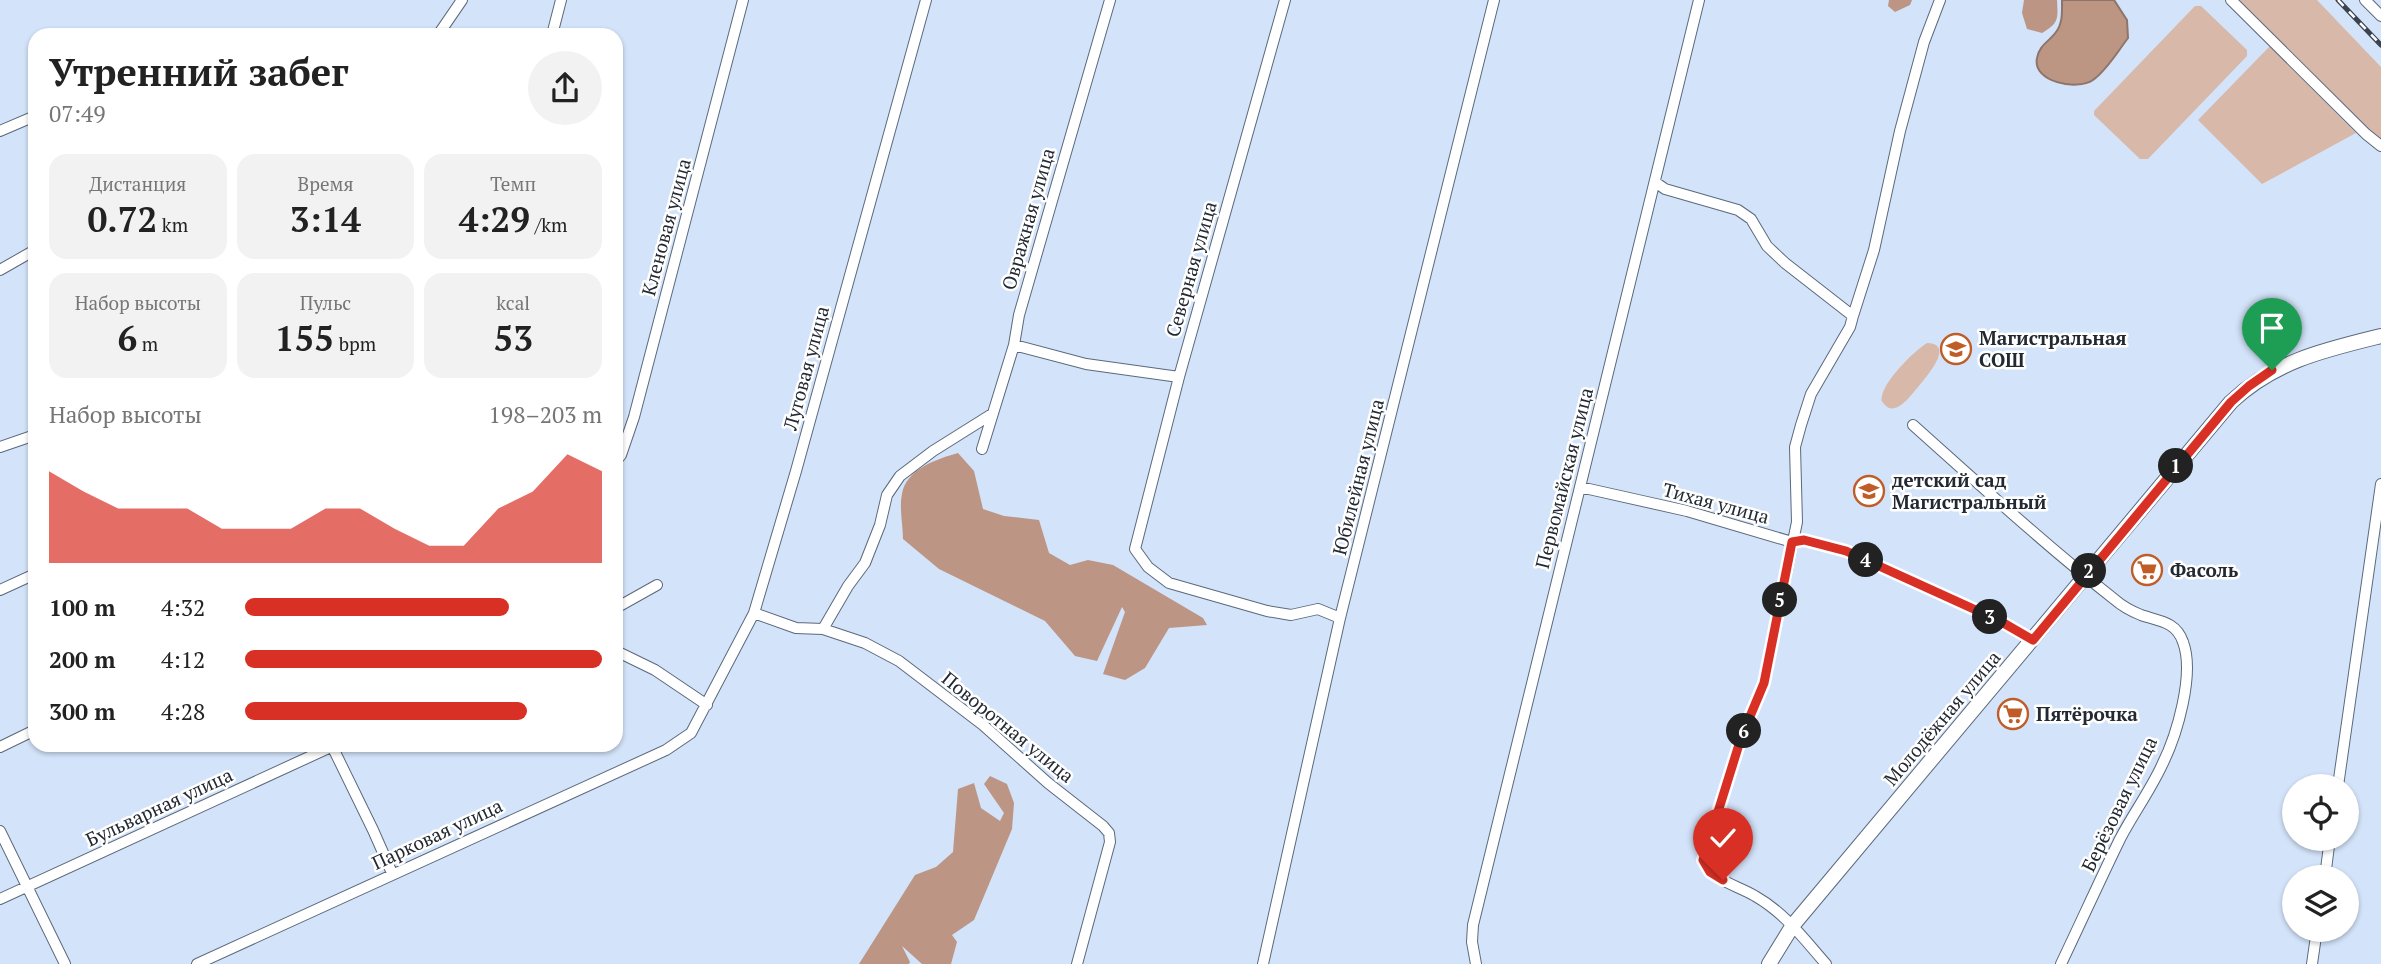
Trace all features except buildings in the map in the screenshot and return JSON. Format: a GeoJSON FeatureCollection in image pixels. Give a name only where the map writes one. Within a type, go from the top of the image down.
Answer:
{"type":"FeatureCollection","features":[{"type":"Feature","properties":{"kind":"street"},"geometry":{"type":"LineString","coordinates":[[443,28],[462,0]]}},
{"type":"Feature","properties":{"kind":"street"},"geometry":{"type":"LineString","coordinates":[[554,28],[561,0]]}},
{"type":"Feature","properties":{"kind":"street","name":"Кленовая улица"},"geometry":{"type":"LineString","coordinates":[[623,448],[638,404],[743,0]]}},
{"type":"Feature","properties":{"kind":"street","name":"Луговая улица"},"geometry":{"type":"LineString","coordinates":[[691,733],[754,613],[926,0]]}},
{"type":"Feature","properties":{"kind":"street","name":"Овражная улица"},"geometry":{"type":"LineString","coordinates":[[982,449],[1014,345],[1019,315],[1110,0]]}},
{"type":"Feature","properties":{"kind":"street","name":"Северная улица"},"geometry":{"type":"LineString","coordinates":[[1285,0],[1179,377],[1135,549],[1148,568],[1168,583],[1268,611],[1291,615],[1318,609],[1340,618]]}},
{"type":"Feature","properties":{"kind":"street","name":"Юбилейная улица"},"geometry":{"type":"LineString","coordinates":[[1263,964],[1340,618],[1494,0]]}},
{"type":"Feature","properties":{"kind":"street","name":"Первомайская улица"},"geometry":{"type":"LineString","coordinates":[[1476,964],[1472,942],[1473,925],[1699,0]]}},
{"type":"Feature","properties":{"kind":"street"},"geometry":{"type":"LineString","coordinates":[[1826,964],[1793,925],[1776,910],[1710,872],[1703,860],[1741,738],[1764,683],[1797,522],[1795,447],[1801,425],[1811,394],[1850,327],[1874,250],[1900,131],[1924,42],[1940,0]]}},
{"type":"Feature","properties":{"kind":"street"},"geometry":{"type":"LineString","coordinates":[[2231,0],[2381,146]]}},
{"type":"Feature","properties":{"kind":"street"},"geometry":{"type":"LineString","coordinates":[[2365,0],[2381,16]]}},
{"type":"Feature","properties":{"kind":"street"},"geometry":{"type":"LineString","coordinates":[[0,131],[28,119]]}},
{"type":"Feature","properties":{"kind":"street"},"geometry":{"type":"LineString","coordinates":[[1654,182],[1665,189],[1747,215],[1767,246],[1853,316]]}},
{"type":"Feature","properties":{"kind":"street"},"geometry":{"type":"LineString","coordinates":[[0,270],[28,254]]}},
{"type":"Feature","properties":{"kind":"street","name":"Молодёжная улица"},"geometry":{"type":"LineString","coordinates":[[1769,964],[1793,925],[2231,402],[2272,370],[2309,356],[2381,336]]}},
{"type":"Feature","properties":{"kind":"street"},"geometry":{"type":"LineString","coordinates":[[1014,345],[1086,364],[1179,377]]}},
{"type":"Feature","properties":{"kind":"street"},"geometry":{"type":"LineString","coordinates":[[823,629],[848,586],[865,564],[880,525],[887,495],[900,476],[992,413]]}},
{"type":"Feature","properties":{"kind":"street"},"geometry":{"type":"LineString","coordinates":[[1913,425],[2085,576]]}},
{"type":"Feature","properties":{"kind":"street"},"geometry":{"type":"LineString","coordinates":[[0,447],[28,437]]}},
{"type":"Feature","properties":{"kind":"street"},"geometry":{"type":"LineString","coordinates":[[2340,774],[2381,484]]}},
{"type":"Feature","properties":{"kind":"street","name":"Тихая улица"},"geometry":{"type":"LineString","coordinates":[[1580,486],[1687,511],[1792,542],[1804,540],[1846,551],[2000,621],[2033,640]]}},
{"type":"Feature","properties":{"kind":"street"},"geometry":{"type":"LineString","coordinates":[[0,590],[28,576]]}},
{"type":"Feature","properties":{"kind":"street","name":"Берёзовая улица"},"geometry":{"type":"LineString","coordinates":[[2061,964],[2121,838],[2163,764],[2180,714],[2186,678],[2183,640],[2176,629],[2164,620],[2124,607],[2085,576]]}},
{"type":"Feature","properties":{"kind":"street"},"geometry":{"type":"LineString","coordinates":[[623,604],[657,585]]}},
{"type":"Feature","properties":{"kind":"street","name":"Поворотная улица"},"geometry":{"type":"LineString","coordinates":[[754,613],[796,628],[823,629],[865,643],[899,661],[983,725],[1048,783],[1104,826],[1109,833],[1110,842],[1077,964]]}},
{"type":"Feature","properties":{"kind":"street"},"geometry":{"type":"LineString","coordinates":[[623,654],[655,670],[707,705]]}},
{"type":"Feature","properties":{"kind":"street"},"geometry":{"type":"LineString","coordinates":[[0,747],[28,733]]}},
{"type":"Feature","properties":{"kind":"street","name":"Парковая улица"},"geometry":{"type":"LineString","coordinates":[[197,964],[391,873],[666,750],[691,733]]}},
{"type":"Feature","properties":{"kind":"street","name":"Бульварная улица"},"geometry":{"type":"LineString","coordinates":[[0,900],[319,752]]}},
{"type":"Feature","properties":{"kind":"street"},"geometry":{"type":"LineString","coordinates":[[335,752],[391,873]]}},
{"type":"Feature","properties":{"kind":"street"},"geometry":{"type":"LineString","coordinates":[[0,831],[65,964]]}},
{"type":"Feature","properties":{"kind":"street"},"geometry":{"type":"LineString","coordinates":[[2312,964],[2315,942]]}},
{"type":"Feature","properties":{"kind":"shaded area"},"geometry":{"type":"Polygon","coordinates":[[[1889,0],[1912,0],[1910,5],[1895,12],[1888,6],[1889,0]]]}},
{"type":"Feature","properties":{"kind":"shaded area"},"geometry":{"type":"Polygon","coordinates":[[[2024,0],[2057,0],[2057,16],[2052,26],[2042,33],[2027,29],[2022,13],[2024,0]]]}},
{"type":"Feature","properties":{"kind":"shaded area"},"geometry":{"type":"Polygon","coordinates":[[[2062,0],[2114,0],[2127,20],[2128,38],[2103,71],[2086,83],[2077,85],[2057,82],[2041,73],[2037,66],[2040,50],[2060,25],[2062,0]]]}},
{"type":"Feature","properties":{"kind":"shaded area"},"geometry":{"type":"Polygon","coordinates":[[[2228,0],[2317,0],[2381,67],[2381,147],[2228,0]]]}},
{"type":"Feature","properties":{"kind":"shaded area"},"geometry":{"type":"Polygon","coordinates":[[[2195,6],[2201,6],[2247,50],[2247,56],[2148,159],[2140,159],[2094,115],[2094,111],[2195,6]]]}},
{"type":"Feature","properties":{"kind":"shaded area"},"geometry":{"type":"Polygon","coordinates":[[[2270,46],[2356,133],[2262,184],[2198,120],[2270,46]]]}},
{"type":"Feature","properties":{"kind":"shaded area"},"geometry":{"type":"Polygon","coordinates":[[[1927,343],[1939,349],[1936,362],[1907,399],[1898,407],[1889,408],[1881,400],[1888,382],[1915,352],[1927,343]]]}},
{"type":"Feature","properties":{"kind":"shaded area"},"geometry":{"type":"Polygon","coordinates":[[[958,453],[974,471],[983,509],[1004,516],[1039,520],[1049,553],[1070,565],[1088,560],[1113,565],[1203,618],[1207,625],[1169,628],[1145,668],[1125,680],[1103,674],[1125,612],[1122,607],[1097,661],[1075,656],[1045,621],[939,569],[903,539],[902,494],[909,478],[924,466],[958,453]]]}},
{"type":"Feature","properties":{"kind":"shaded area"},"geometry":{"type":"Polygon","coordinates":[[[990,776],[1007,784],[1014,803],[1012,829],[974,920],[952,935],[957,942],[951,964],[922,964],[902,946],[909,964],[859,964],[915,875],[936,867],[953,852],[958,789],[974,783],[981,808],[1000,821],[1004,813],[984,784],[990,776]]]}},
{"type":"Feature","properties":{"kind":"railway"},"geometry":{"type":"LineString","coordinates":[[2338,0],[2381,45]]}},
{"type":"Feature","properties":{"kind":"place","name":"Магистральная СОШ"},"geometry":{"type":"Point","coordinates":[1956,349]}},
{"type":"Feature","properties":{"kind":"place","name":"детский сад Магистральный"},"geometry":{"type":"Point","coordinates":[1869,491]}},
{"type":"Feature","properties":{"kind":"place","name":"Фасоль"},"geometry":{"type":"Point","coordinates":[2147,570]}},
{"type":"Feature","properties":{"kind":"place","name":"Пятёрочка"},"geometry":{"type":"Point","coordinates":[2013,714]}},
{"type":"Feature","properties":{"kind":"route"},"geometry":{"type":"LineString","coordinates":[[1723,880],[1710,872],[1703,860],[1741,738],[1764,683],[1792,542],[1819,542],[1846,551],[2000,621],[2033,640],[2231,402],[2272,370]]}}]}
